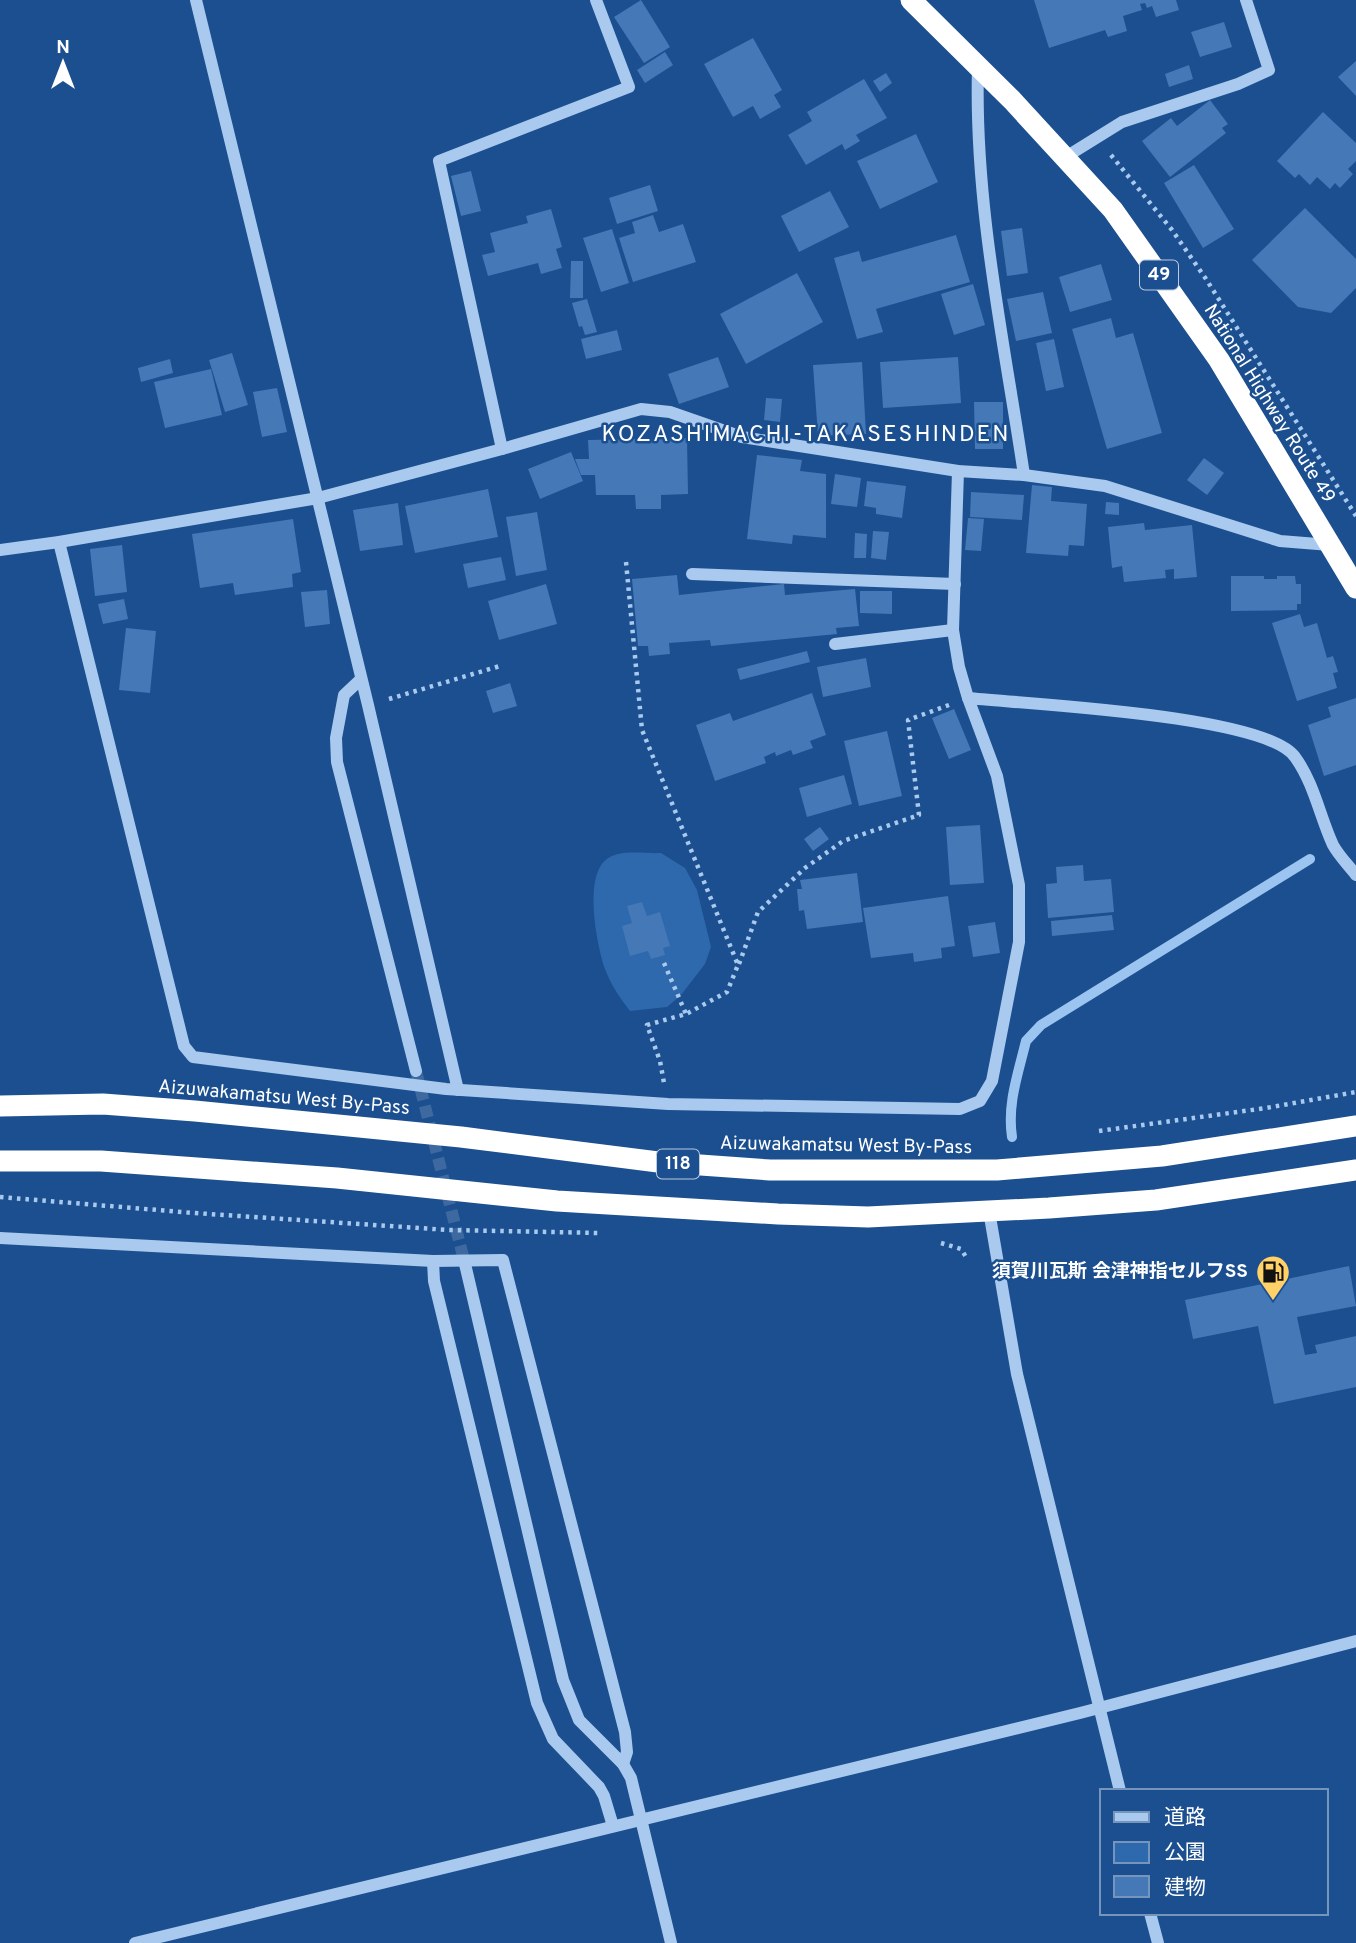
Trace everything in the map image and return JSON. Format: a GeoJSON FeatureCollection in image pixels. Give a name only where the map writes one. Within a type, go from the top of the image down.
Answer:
{"type":"FeatureCollection","features":[{"type":"Feature","properties":{"kind":"highway","name":"National Highway Route 49"},"geometry":{"type":"LineString","coordinates":[[911,0],[1012,100],[1113,210],[1219,360],[1356,588]]}},
{"type":"Feature","properties":{"kind":"highway","name":"Aizuwakamatsu West By-Pass"},"geometry":{"type":"LineString","coordinates":[[0,1106],[103,1104],[195,1111],[461,1137],[658,1162],[770,1170],[997,1170],[1162,1156],[1356,1126]]}},
{"type":"Feature","properties":{"kind":"highway","name":"118"},"geometry":{"type":"LineString","coordinates":[[0,1161],[101,1161],[338,1178],[557,1201],[868,1217],[1156,1200],[1356,1170]]}},
{"type":"Feature","properties":{"kind":"street"},"geometry":{"type":"LineString","coordinates":[[196,0],[368,705],[458,1090]]}},
{"type":"Feature","properties":{"kind":"street"},"geometry":{"type":"LineString","coordinates":[[502,449],[439,161],[629,87],[596,0]]}},
{"type":"Feature","properties":{"kind":"street"},"geometry":{"type":"LineString","coordinates":[[1064,158],[1122,122],[1238,84],[1269,70],[1246,0]]}},
{"type":"Feature","properties":{"kind":"street"},"geometry":{"type":"LineString","coordinates":[[978,67],[976,124],[981,190],[1024,475]]}},
{"type":"Feature","properties":{"kind":"street"},"geometry":{"type":"LineString","coordinates":[[0,550],[318,498],[641,409],[670,412],[742,438],[958,471],[1024,475],[1105,486],[1280,541],[1329,545]]}},
{"type":"Feature","properties":{"kind":"street"},"geometry":{"type":"LineString","coordinates":[[59,542],[184,1046],[193,1057],[458,1090],[668,1104],[960,1109],[980,1101],[992,1081],[1019,942],[1018,885],[997,776],[968,698],[959,667],[953,630],[958,471]]}},
{"type":"Feature","properties":{"kind":"street"},"geometry":{"type":"LineString","coordinates":[[692,574],[955,584]]}},
{"type":"Feature","properties":{"kind":"street"},"geometry":{"type":"LineString","coordinates":[[835,644],[953,630]]}},
{"type":"Feature","properties":{"kind":"street"},"geometry":{"type":"LineString","coordinates":[[361,679],[344,695],[336,738],[337,762],[416,1071]]}},
{"type":"Feature","properties":{"kind":"street"},"geometry":{"type":"LineString","coordinates":[[968,698],[1203,722],[1273,741],[1294,756],[1311,788],[1334,848],[1356,875]]}},
{"type":"Feature","properties":{"kind":"street"},"geometry":{"type":"LineString","coordinates":[[989,1211],[1017,1374],[1119,1789]]}},
{"type":"Feature","properties":{"kind":"street"},"geometry":{"type":"LineString","coordinates":[[0,1238],[432,1261],[503,1261],[625,1732],[627,1752],[623,1764]]}},
{"type":"Feature","properties":{"kind":"street"},"geometry":{"type":"LineString","coordinates":[[432,1261],[434,1280],[537,1703],[553,1739],[599,1787],[613,1826]]}},
{"type":"Feature","properties":{"kind":"street"},"geometry":{"type":"LineString","coordinates":[[465,1264],[562,1680],[579,1720],[623,1764],[631,1778],[671,1943]]}},
{"type":"Feature","properties":{"kind":"street"},"geometry":{"type":"LineString","coordinates":[[135,1943],[1099,1708],[1356,1641]]}},
{"type":"Feature","properties":{"kind":"street"},"geometry":{"type":"LineString","coordinates":[[1151,1915],[1158,1943]]}},
{"type":"Feature","properties":{"kind":"path"},"geometry":{"type":"LineString","coordinates":[[1104,146],[1172,230],[1206,279],[1356,516]]}},
{"type":"Feature","properties":{"kind":"path"},"geometry":{"type":"LineString","coordinates":[[626,562],[642,730],[738,965]]}},
{"type":"Feature","properties":{"kind":"path"},"geometry":{"type":"LineString","coordinates":[[368,705],[500,666]]}},
{"type":"Feature","properties":{"kind":"path"},"geometry":{"type":"LineString","coordinates":[[668,1104],[660,1062],[647,1025],[686,1014],[727,992],[758,912],[805,868],[843,841],[919,815],[908,720],[968,698]]}},
{"type":"Feature","properties":{"kind":"path"},"geometry":{"type":"LineString","coordinates":[[664,963],[686,1014]]}},
{"type":"Feature","properties":{"kind":"path"},"geometry":{"type":"LineString","coordinates":[[0,1197],[449,1230],[609,1234]]}},
{"type":"Feature","properties":{"kind":"path"},"geometry":{"type":"LineString","coordinates":[[935,1242],[955,1246],[961,1249],[966,1257]]}},
{"type":"Feature","properties":{"kind":"green space"},"geometry":{"type":"Polygon","coordinates":[[[626,853],[661,853],[685,868],[697,890],[711,947],[705,964],[681,995],[667,1007],[630,1011],[613,986],[602,958],[594,911],[595,880],[600,868],[612,856],[626,853]]]}},
{"type":"Feature","properties":{"kind":"building"},"geometry":{"type":"Polygon","coordinates":[[[641,0],[670,47],[644,63],[614,17],[641,0]]]}},
{"type":"Feature","properties":{"kind":"building"},"geometry":{"type":"Polygon","coordinates":[[[1034,0],[1176,0],[1179,10],[1156,17],[1152,6],[1147,8],[1145,3],[1140,4],[1142,10],[1123,16],[1127,31],[1108,37],[1105,30],[1049,48],[1034,0]]]}},
{"type":"Feature","properties":{"kind":"building"},"geometry":{"type":"Polygon","coordinates":[[[1224,22],[1232,47],[1200,57],[1191,32],[1224,22]]]}},
{"type":"Feature","properties":{"kind":"building"},"geometry":{"type":"Polygon","coordinates":[[[753,38],[782,90],[774,95],[781,107],[760,119],[753,106],[733,117],[704,64],[753,38]]]}},
{"type":"Feature","properties":{"kind":"building"},"geometry":{"type":"Polygon","coordinates":[[[665,52],[673,65],[645,83],[637,70],[665,52]]]}},
{"type":"Feature","properties":{"kind":"building"},"geometry":{"type":"Polygon","coordinates":[[[1356,61],[1356,96],[1338,77],[1356,61]]]}},
{"type":"Feature","properties":{"kind":"building"},"geometry":{"type":"Polygon","coordinates":[[[1189,65],[1193,79],[1169,87],[1165,74],[1189,65]]]}},
{"type":"Feature","properties":{"kind":"building"},"geometry":{"type":"Polygon","coordinates":[[[886,73],[892,83],[880,92],[873,81],[886,73]]]}},
{"type":"Feature","properties":{"kind":"building"},"geometry":{"type":"Polygon","coordinates":[[[864,79],[887,118],[856,135],[860,141],[845,150],[842,144],[806,165],[788,135],[812,121],[807,112],[864,79]]]}},
{"type":"Feature","properties":{"kind":"building"},"geometry":{"type":"Polygon","coordinates":[[[1210,100],[1228,124],[1222,128],[1226,133],[1170,177],[1142,141],[1171,118],[1177,126],[1210,100]]]}},
{"type":"Feature","properties":{"kind":"building"},"geometry":{"type":"Polygon","coordinates":[[[1323,112],[1356,143],[1356,161],[1348,169],[1353,174],[1340,188],[1335,183],[1330,189],[1317,177],[1310,185],[1299,174],[1295,178],[1277,161],[1323,112]]]}},
{"type":"Feature","properties":{"kind":"building"},"geometry":{"type":"Polygon","coordinates":[[[916,134],[938,182],[880,209],[857,161],[916,134]]]}},
{"type":"Feature","properties":{"kind":"building"},"geometry":{"type":"Polygon","coordinates":[[[1194,165],[1234,229],[1203,248],[1164,183],[1194,165]]]}},
{"type":"Feature","properties":{"kind":"building"},"geometry":{"type":"Polygon","coordinates":[[[471,171],[481,211],[461,216],[451,176],[471,171]]]}},
{"type":"Feature","properties":{"kind":"building"},"geometry":{"type":"Polygon","coordinates":[[[650,185],[658,211],[617,224],[609,198],[650,185]]]}},
{"type":"Feature","properties":{"kind":"building"},"geometry":{"type":"Polygon","coordinates":[[[830,191],[849,227],[799,252],[781,216],[830,191]]]}},
{"type":"Feature","properties":{"kind":"building"},"geometry":{"type":"Polygon","coordinates":[[[1305,208],[1356,259],[1356,288],[1331,313],[1298,307],[1252,260],[1305,208]]]}},
{"type":"Feature","properties":{"kind":"building"},"geometry":{"type":"Polygon","coordinates":[[[551,209],[562,247],[556,249],[562,268],[541,274],[538,263],[488,276],[482,255],[495,252],[490,233],[528,223],[526,216],[551,209]]]}},
{"type":"Feature","properties":{"kind":"building"},"geometry":{"type":"Polygon","coordinates":[[[653,215],[659,232],[683,224],[696,262],[633,282],[619,238],[635,233],[632,222],[653,215]]]}},
{"type":"Feature","properties":{"kind":"building"},"geometry":{"type":"Polygon","coordinates":[[[1022,228],[1028,273],[1007,276],[1001,231],[1022,228]]]}},
{"type":"Feature","properties":{"kind":"building"},"geometry":{"type":"Polygon","coordinates":[[[612,229],[629,283],[601,292],[583,238],[612,229]]]}},
{"type":"Feature","properties":{"kind":"building"},"geometry":{"type":"Polygon","coordinates":[[[956,235],[970,282],[876,309],[883,332],[857,339],[834,258],[859,251],[862,262],[956,235]]]}},
{"type":"Feature","properties":{"kind":"building"},"geometry":{"type":"Polygon","coordinates":[[[571,261],[583,261],[583,298],[570,298],[571,261]]]}},
{"type":"Feature","properties":{"kind":"building"},"geometry":{"type":"Polygon","coordinates":[[[1101,264],[1112,300],[1070,312],[1059,277],[1101,264]]]}},
{"type":"Feature","properties":{"kind":"building"},"geometry":{"type":"Polygon","coordinates":[[[797,273],[823,322],[746,364],[720,314],[797,273]]]}},
{"type":"Feature","properties":{"kind":"building"},"geometry":{"type":"Polygon","coordinates":[[[973,284],[985,325],[954,335],[941,294],[973,284]]]}},
{"type":"Feature","properties":{"kind":"building"},"geometry":{"type":"Polygon","coordinates":[[[1043,292],[1052,333],[1016,341],[1007,299],[1043,292]]]}},
{"type":"Feature","properties":{"kind":"building"},"geometry":{"type":"Polygon","coordinates":[[[587,299],[597,332],[585,335],[582,326],[579,327],[572,303],[587,299]]]}},
{"type":"Feature","properties":{"kind":"building"},"geometry":{"type":"Polygon","coordinates":[[[1111,318],[1116,338],[1133,333],[1162,433],[1107,449],[1072,329],[1111,318]]]}},
{"type":"Feature","properties":{"kind":"building"},"geometry":{"type":"Polygon","coordinates":[[[617,330],[622,350],[586,359],[581,339],[617,330]]]}},
{"type":"Feature","properties":{"kind":"building"},"geometry":{"type":"Polygon","coordinates":[[[1054,339],[1064,387],[1046,391],[1036,343],[1054,339]]]}},
{"type":"Feature","properties":{"kind":"building"},"geometry":{"type":"Polygon","coordinates":[[[232,353],[248,405],[225,412],[209,360],[232,353]]]}},
{"type":"Feature","properties":{"kind":"building"},"geometry":{"type":"Polygon","coordinates":[[[718,357],[729,387],[679,404],[668,374],[718,357]]]}},
{"type":"Feature","properties":{"kind":"building"},"geometry":{"type":"Polygon","coordinates":[[[958,357],[961,403],[883,408],[880,362],[958,357]]]}},
{"type":"Feature","properties":{"kind":"building"},"geometry":{"type":"Polygon","coordinates":[[[170,359],[173,373],[141,382],[138,368],[170,359]]]}},
{"type":"Feature","properties":{"kind":"building"},"geometry":{"type":"Polygon","coordinates":[[[862,362],[866,434],[818,436],[813,365],[862,362]]]}},
{"type":"Feature","properties":{"kind":"building"},"geometry":{"type":"Polygon","coordinates":[[[211,369],[222,415],[165,428],[154,382],[211,369]]]}},
{"type":"Feature","properties":{"kind":"building"},"geometry":{"type":"Polygon","coordinates":[[[277,388],[287,432],[262,437],[253,392],[277,388]]]}},
{"type":"Feature","properties":{"kind":"building"},"geometry":{"type":"Polygon","coordinates":[[[766,398],[782,399],[780,422],[764,420],[766,398]]]}},
{"type":"Feature","properties":{"kind":"building"},"geometry":{"type":"Polygon","coordinates":[[[974,402],[1003,402],[1003,449],[975,449],[974,402]]]}},
{"type":"Feature","properties":{"kind":"building"},"geometry":{"type":"Polygon","coordinates":[[[687,438],[688,494],[661,495],[661,509],[636,509],[635,495],[596,495],[595,475],[581,475],[575,459],[589,459],[588,440],[687,438]]]}},
{"type":"Feature","properties":{"kind":"building"},"geometry":{"type":"Polygon","coordinates":[[[571,452],[583,481],[540,499],[528,469],[571,452]]]}},
{"type":"Feature","properties":{"kind":"building"},"geometry":{"type":"Polygon","coordinates":[[[757,455],[802,460],[800,471],[826,474],[826,538],[793,535],[792,544],[747,539],[757,455]]]}},
{"type":"Feature","properties":{"kind":"building"},"geometry":{"type":"Polygon","coordinates":[[[1204,458],[1224,473],[1207,495],[1187,480],[1204,458]]]}},
{"type":"Feature","properties":{"kind":"building"},"geometry":{"type":"Polygon","coordinates":[[[835,474],[861,478],[857,507],[831,504],[835,474]]]}},
{"type":"Feature","properties":{"kind":"building"},"geometry":{"type":"Polygon","coordinates":[[[867,481],[906,486],[902,518],[876,514],[876,508],[864,506],[867,481]]]}},
{"type":"Feature","properties":{"kind":"building"},"geometry":{"type":"Polygon","coordinates":[[[1032,485],[1052,487],[1051,501],[1087,504],[1084,546],[1069,545],[1068,556],[1026,553],[1032,485]]]}},
{"type":"Feature","properties":{"kind":"building"},"geometry":{"type":"Polygon","coordinates":[[[488,489],[498,537],[415,553],[405,506],[488,489]]]}},
{"type":"Feature","properties":{"kind":"building"},"geometry":{"type":"Polygon","coordinates":[[[971,492],[1024,495],[1022,520],[970,517],[971,492]]]}},
{"type":"Feature","properties":{"kind":"building"},"geometry":{"type":"Polygon","coordinates":[[[1106,502],[1119,503],[1119,515],[1105,514],[1106,502]]]}},
{"type":"Feature","properties":{"kind":"building"},"geometry":{"type":"Polygon","coordinates":[[[398,503],[403,545],[360,551],[353,510],[398,503]]]}},
{"type":"Feature","properties":{"kind":"building"},"geometry":{"type":"Polygon","coordinates":[[[537,512],[547,570],[516,576],[506,517],[537,512]]]}},
{"type":"Feature","properties":{"kind":"building"},"geometry":{"type":"Polygon","coordinates":[[[968,518],[984,519],[981,551],[965,550],[968,518]]]}},
{"type":"Feature","properties":{"kind":"building"},"geometry":{"type":"Polygon","coordinates":[[[293,519],[301,572],[292,574],[293,587],[235,595],[233,583],[200,588],[192,534],[293,519]]]}},
{"type":"Feature","properties":{"kind":"building"},"geometry":{"type":"Polygon","coordinates":[[[1144,523],[1145,530],[1192,525],[1197,577],[1174,579],[1174,569],[1165,570],[1166,578],[1124,582],[1122,566],[1112,568],[1108,527],[1144,523]]]}},
{"type":"Feature","properties":{"kind":"building"},"geometry":{"type":"Polygon","coordinates":[[[873,531],[889,532],[886,560],[871,558],[873,531]]]}},
{"type":"Feature","properties":{"kind":"building"},"geometry":{"type":"Polygon","coordinates":[[[855,533],[867,534],[866,558],[854,558],[855,533]]]}},
{"type":"Feature","properties":{"kind":"building"},"geometry":{"type":"Polygon","coordinates":[[[122,545],[127,592],[95,596],[90,549],[122,545]]]}},
{"type":"Feature","properties":{"kind":"building"},"geometry":{"type":"Polygon","coordinates":[[[501,557],[506,580],[468,588],[463,564],[501,557]]]}},
{"type":"Feature","properties":{"kind":"building"},"geometry":{"type":"Polygon","coordinates":[[[677,575],[679,595],[784,584],[785,595],[855,589],[859,626],[836,628],[837,634],[711,646],[710,640],[669,643],[670,654],[649,656],[648,646],[638,646],[632,579],[677,575]]]}},
{"type":"Feature","properties":{"kind":"building"},"geometry":{"type":"Polygon","coordinates":[[[1231,576],[1264,576],[1264,579],[1277,579],[1277,576],[1295,576],[1296,584],[1301,584],[1301,604],[1297,604],[1297,610],[1231,611],[1231,576]]]}},
{"type":"Feature","properties":{"kind":"building"},"geometry":{"type":"Polygon","coordinates":[[[546,584],[557,624],[499,640],[488,601],[546,584]]]}},
{"type":"Feature","properties":{"kind":"building"},"geometry":{"type":"Polygon","coordinates":[[[327,590],[330,624],[305,627],[301,592],[327,590]]]}},
{"type":"Feature","properties":{"kind":"building"},"geometry":{"type":"Polygon","coordinates":[[[860,591],[892,591],[892,614],[860,613],[860,591]]]}},
{"type":"Feature","properties":{"kind":"building"},"geometry":{"type":"Polygon","coordinates":[[[124,599],[128,619],[103,624],[98,604],[124,599]]]}},
{"type":"Feature","properties":{"kind":"building"},"geometry":{"type":"Polygon","coordinates":[[[1300,614],[1304,627],[1317,623],[1327,658],[1333,656],[1338,672],[1333,673],[1337,688],[1297,701],[1272,623],[1300,614]]]}},
{"type":"Feature","properties":{"kind":"building"},"geometry":{"type":"Polygon","coordinates":[[[126,628],[156,631],[150,693],[119,690],[126,628]]]}},
{"type":"Feature","properties":{"kind":"building"},"geometry":{"type":"Polygon","coordinates":[[[807,651],[810,662],[740,680],[737,669],[807,651]]]}},
{"type":"Feature","properties":{"kind":"building"},"geometry":{"type":"Polygon","coordinates":[[[866,658],[871,687],[823,697],[817,667],[866,658]]]}},
{"type":"Feature","properties":{"kind":"building"},"geometry":{"type":"Polygon","coordinates":[[[510,683],[517,706],[493,713],[486,691],[510,683]]]}},
{"type":"Feature","properties":{"kind":"building"},"geometry":{"type":"Polygon","coordinates":[[[812,693],[826,735],[810,741],[813,748],[793,755],[791,750],[776,756],[775,752],[764,757],[766,763],[715,781],[696,725],[730,713],[733,721],[812,693]]]}},
{"type":"Feature","properties":{"kind":"building"},"geometry":{"type":"Polygon","coordinates":[[[1356,698],[1356,765],[1324,776],[1308,725],[1331,717],[1328,707],[1356,698]]]}},
{"type":"Feature","properties":{"kind":"building"},"geometry":{"type":"Polygon","coordinates":[[[954,709],[971,750],[949,759],[932,718],[954,709]]]}},
{"type":"Feature","properties":{"kind":"building"},"geometry":{"type":"Polygon","coordinates":[[[887,731],[902,796],[859,806],[844,741],[887,731]]]}},
{"type":"Feature","properties":{"kind":"building"},"geometry":{"type":"Polygon","coordinates":[[[844,775],[852,804],[807,817],[799,788],[844,775]]]}},
{"type":"Feature","properties":{"kind":"building"},"geometry":{"type":"Polygon","coordinates":[[[980,825],[984,883],[950,885],[946,827],[980,825]]]}},
{"type":"Feature","properties":{"kind":"building"},"geometry":{"type":"Polygon","coordinates":[[[820,827],[829,839],[813,851],[804,839],[820,827]]]}},
{"type":"Feature","properties":{"kind":"building"},"geometry":{"type":"Polygon","coordinates":[[[1083,865],[1084,881],[1111,879],[1114,912],[1048,918],[1046,884],[1057,883],[1056,867],[1083,865]]]}},
{"type":"Feature","properties":{"kind":"building"},"geometry":{"type":"Polygon","coordinates":[[[857,873],[863,922],[807,929],[804,910],[799,911],[797,889],[802,889],[800,880],[857,873]]]}},
{"type":"Feature","properties":{"kind":"building"},"geometry":{"type":"Polygon","coordinates":[[[948,896],[955,946],[941,948],[942,958],[914,962],[913,953],[871,958],[863,908],[948,896]]]}},
{"type":"Feature","properties":{"kind":"building"},"geometry":{"type":"Polygon","coordinates":[[[642,902],[647,916],[660,912],[670,946],[663,948],[665,955],[651,959],[648,951],[630,956],[622,926],[632,923],[627,906],[642,902]]]}},
{"type":"Feature","properties":{"kind":"building"},"geometry":{"type":"Polygon","coordinates":[[[1112,915],[1114,930],[1052,936],[1051,921],[1112,915]]]}},
{"type":"Feature","properties":{"kind":"building"},"geometry":{"type":"Polygon","coordinates":[[[995,922],[1000,953],[973,957],[968,926],[995,922]]]}},
{"type":"Feature","properties":{"kind":"building"},"geometry":{"type":"Polygon","coordinates":[[[1349,1266],[1356,1306],[1297,1317],[1305,1355],[1317,1353],[1315,1345],[1356,1336],[1356,1387],[1274,1404],[1258,1326],[1193,1339],[1185,1300],[1349,1266]]]}},
{"type":"Feature","properties":{"kind":"waterway"},"geometry":{"type":"LineString","coordinates":[[1012,1137],[1012,1101],[1026,1041],[1041,1025],[1310,859]]}},
{"type":"Feature","properties":{"kind":"tunnel"},"geometry":{"type":"LineString","coordinates":[[416,1071],[465,1264]]}},
{"type":"Feature","properties":{"kind":"place","name":"須賀川瓦斯 会津神指セルフSS"},"geometry":{"type":"Point","coordinates":[1273,1302]}},
{"type":"Feature","properties":{"kind":"district","name":"KOZASHIMACHI-TAKASESHINDEN"},"geometry":{"type":"Point","coordinates":[806,435]}}]}
